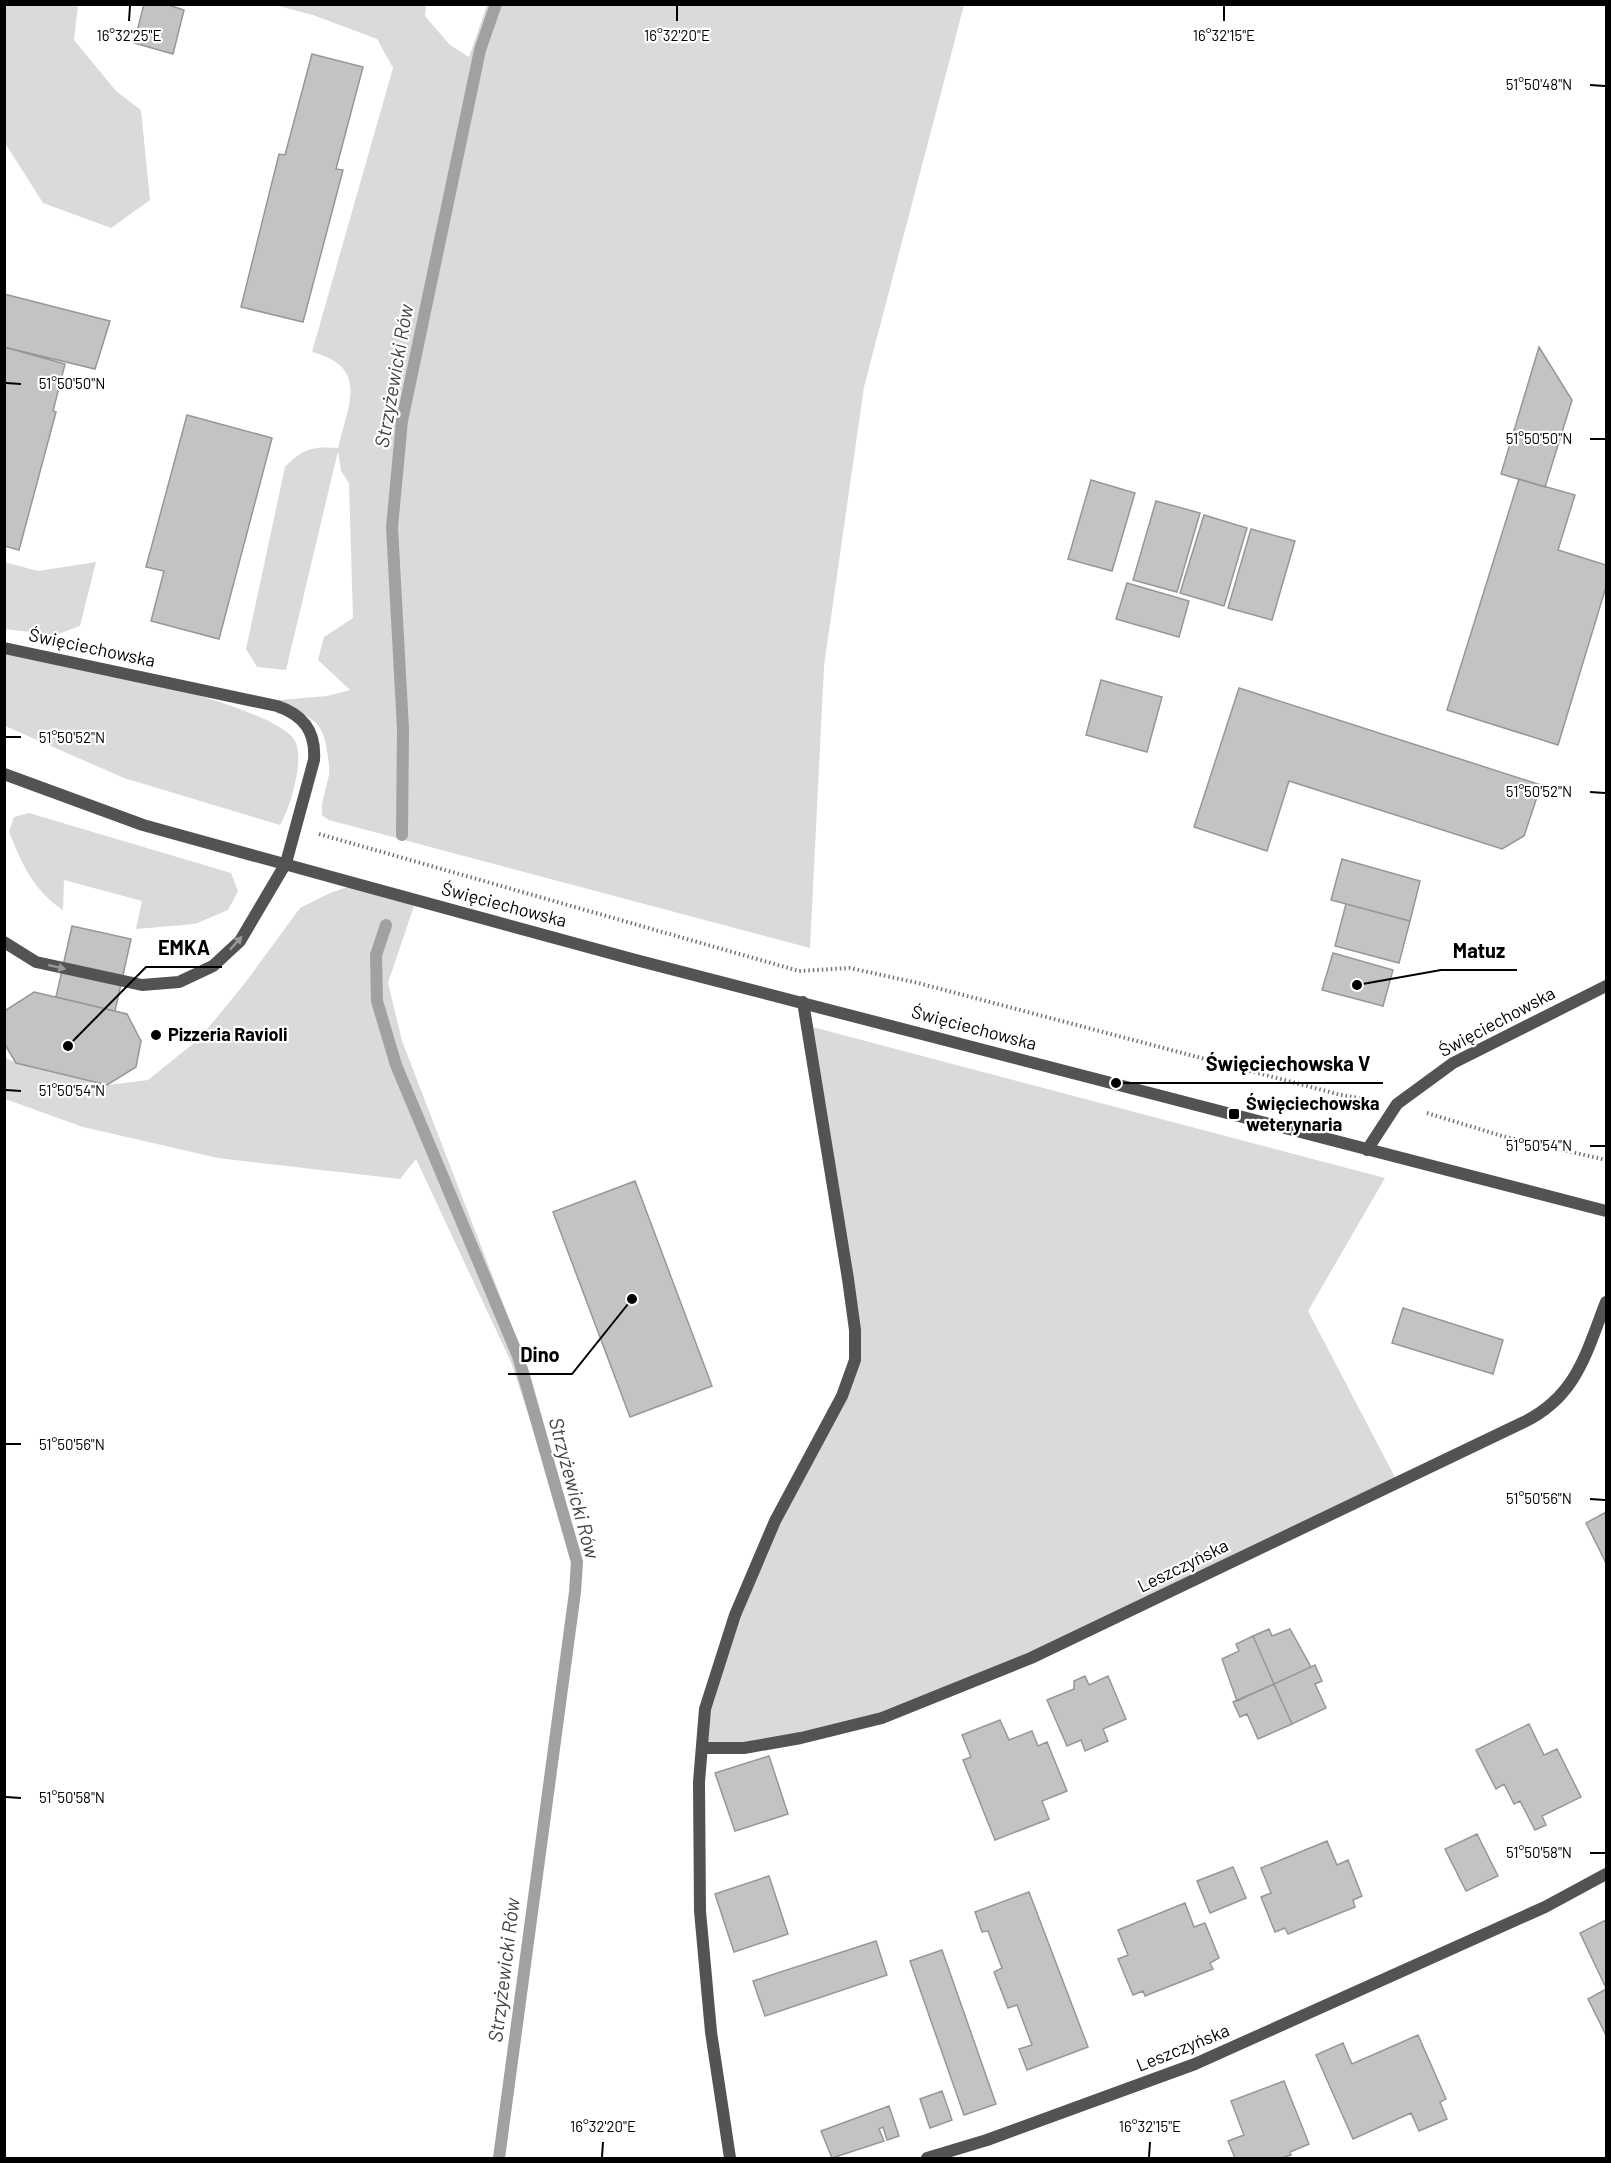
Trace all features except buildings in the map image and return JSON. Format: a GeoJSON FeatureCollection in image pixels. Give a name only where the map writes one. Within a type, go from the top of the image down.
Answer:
{"type":"FeatureCollection","features":[{"type":"Feature","properties":{"kind":"street","name":"Święciechowska"},"geometry":{"type":"LineString","coordinates":[[4,648],[292,711],[307,726],[315,747],[314,760],[286,863]]}},
{"type":"Feature","properties":{"kind":"street","name":"Święciechowska"},"geometry":{"type":"LineString","coordinates":[[4,774],[143,825],[632,959],[1367,1150],[1397,1104],[1453,1063],[1606,986]]}},
{"type":"Feature","properties":{"kind":"street"},"geometry":{"type":"LineString","coordinates":[[4,942],[36,962],[142,986],[179,982],[213,966],[240,940],[286,863]]}},
{"type":"Feature","properties":{"kind":"street"},"geometry":{"type":"LineString","coordinates":[[730,2158],[711,2032],[700,1911],[699,1782],[705,1709],[735,1615],[775,1521],[842,1396],[855,1360],[855,1330],[848,1279],[803,1002]]}},
{"type":"Feature","properties":{"kind":"street"},"geometry":{"type":"LineString","coordinates":[[1367,1150],[1606,1211]]}},
{"type":"Feature","properties":{"kind":"street","name":"Leszczyńska"},"geometry":{"type":"LineString","coordinates":[[702,1748],[744,1748],[790,1740],[892,1714],[1031,1659],[1546,1412],[1560,1400],[1582,1363],[1606,1302]]}},
{"type":"Feature","properties":{"kind":"street","name":"Leszczyńska"},"geometry":{"type":"LineString","coordinates":[[927,2158],[987,2140],[1195,2064],[1545,1907],[1606,1874]]}},
{"type":"Feature","properties":{"kind":"path"},"geometry":{"type":"LineString","coordinates":[[296,828],[800,971],[850,968],[895,978],[1341,1095],[1397,1104],[1502,1136],[1606,1160]]}},
{"type":"Feature","properties":{"kind":"shaded area"},"geometry":{"type":"Polygon","coordinates":[[[4,5],[78,5],[74,40],[116,91],[141,110],[150,200],[111,228],[43,203],[5,143],[4,5]]]}},
{"type":"Feature","properties":{"kind":"shaded area"},"geometry":{"type":"Polygon","coordinates":[[[275,5],[426,5],[425,16],[450,45],[469,57],[487,5],[964,5],[864,387],[824,666],[810,948],[329,820],[322,815],[329,769],[322,731],[305,715],[277,706],[279,700],[327,696],[350,690],[318,660],[324,637],[353,618],[349,483],[341,471],[338,451],[286,670],[257,667],[246,649],[285,467],[303,452],[322,447],[338,448],[346,417],[350,390],[348,378],[342,367],[312,352],[393,68],[377,39],[313,15],[275,5]]]}},
{"type":"Feature","properties":{"kind":"shaded area"},"geometry":{"type":"Polygon","coordinates":[[[4,562],[38,571],[96,562],[80,626],[55,635],[5,629],[4,562]]]}},
{"type":"Feature","properties":{"kind":"shaded area"},"geometry":{"type":"Polygon","coordinates":[[[5,648],[207,698],[248,712],[279,727],[295,741],[298,749],[295,784],[280,825],[124,778],[5,726],[5,648]]]}},
{"type":"Feature","properties":{"kind":"shaded area"},"geometry":{"type":"Polygon","coordinates":[[[29,813],[231,873],[238,891],[228,910],[195,924],[136,929],[142,901],[64,880],[63,910],[36,885],[9,832],[14,817],[29,813]]]}},
{"type":"Feature","properties":{"kind":"shaded area"},"geometry":{"type":"Polygon","coordinates":[[[357,884],[416,900],[388,983],[402,1041],[530,1373],[572,1527],[577,1562],[511,1362],[416,1159],[400,1179],[218,1158],[83,1127],[5,1099],[4,1057],[16,1063],[107,1085],[148,1080],[200,1038],[245,983],[300,908],[330,893],[357,884]]]}},
{"type":"Feature","properties":{"kind":"shaded area"},"geometry":{"type":"Polygon","coordinates":[[[805,1025],[1385,1178],[1308,1311],[1398,1483],[1031,1658],[882,1718],[801,1738],[702,1748],[705,1709],[735,1615],[855,1360],[805,1025]]]}},
{"type":"Feature","properties":{"kind":"waterway","name":"Strzyżewicki Rów"},"geometry":{"type":"LineString","coordinates":[[402,835],[403,729],[392,527],[402,421],[480,50],[496,4]]}},
{"type":"Feature","properties":{"kind":"waterway","name":"Strzyżewicki Rów"},"geometry":{"type":"LineString","coordinates":[[386,925],[376,955],[377,1001],[396,1065],[518,1356],[577,1562],[575,1592],[499,2158]]}},
{"type":"Feature","properties":{"kind":"place","name":"Matuz"},"geometry":{"type":"Point","coordinates":[1357,985]}},
{"type":"Feature","properties":{"kind":"place","name":"Pizzeria Ravioli"},"geometry":{"type":"Point","coordinates":[156,1035]}},
{"type":"Feature","properties":{"kind":"place","name":"EMKA"},"geometry":{"type":"Point","coordinates":[68,1046]}},
{"type":"Feature","properties":{"kind":"place","name":"Święciechowska V"},"geometry":{"type":"Point","coordinates":[1116,1083]}},
{"type":"Feature","properties":{"kind":"place","name":"Święciechowska weterynaria"},"geometry":{"type":"Point","coordinates":[1234,1114]}},
{"type":"Feature","properties":{"kind":"place","name":"Dino"},"geometry":{"type":"Point","coordinates":[632,1299]}}]}
